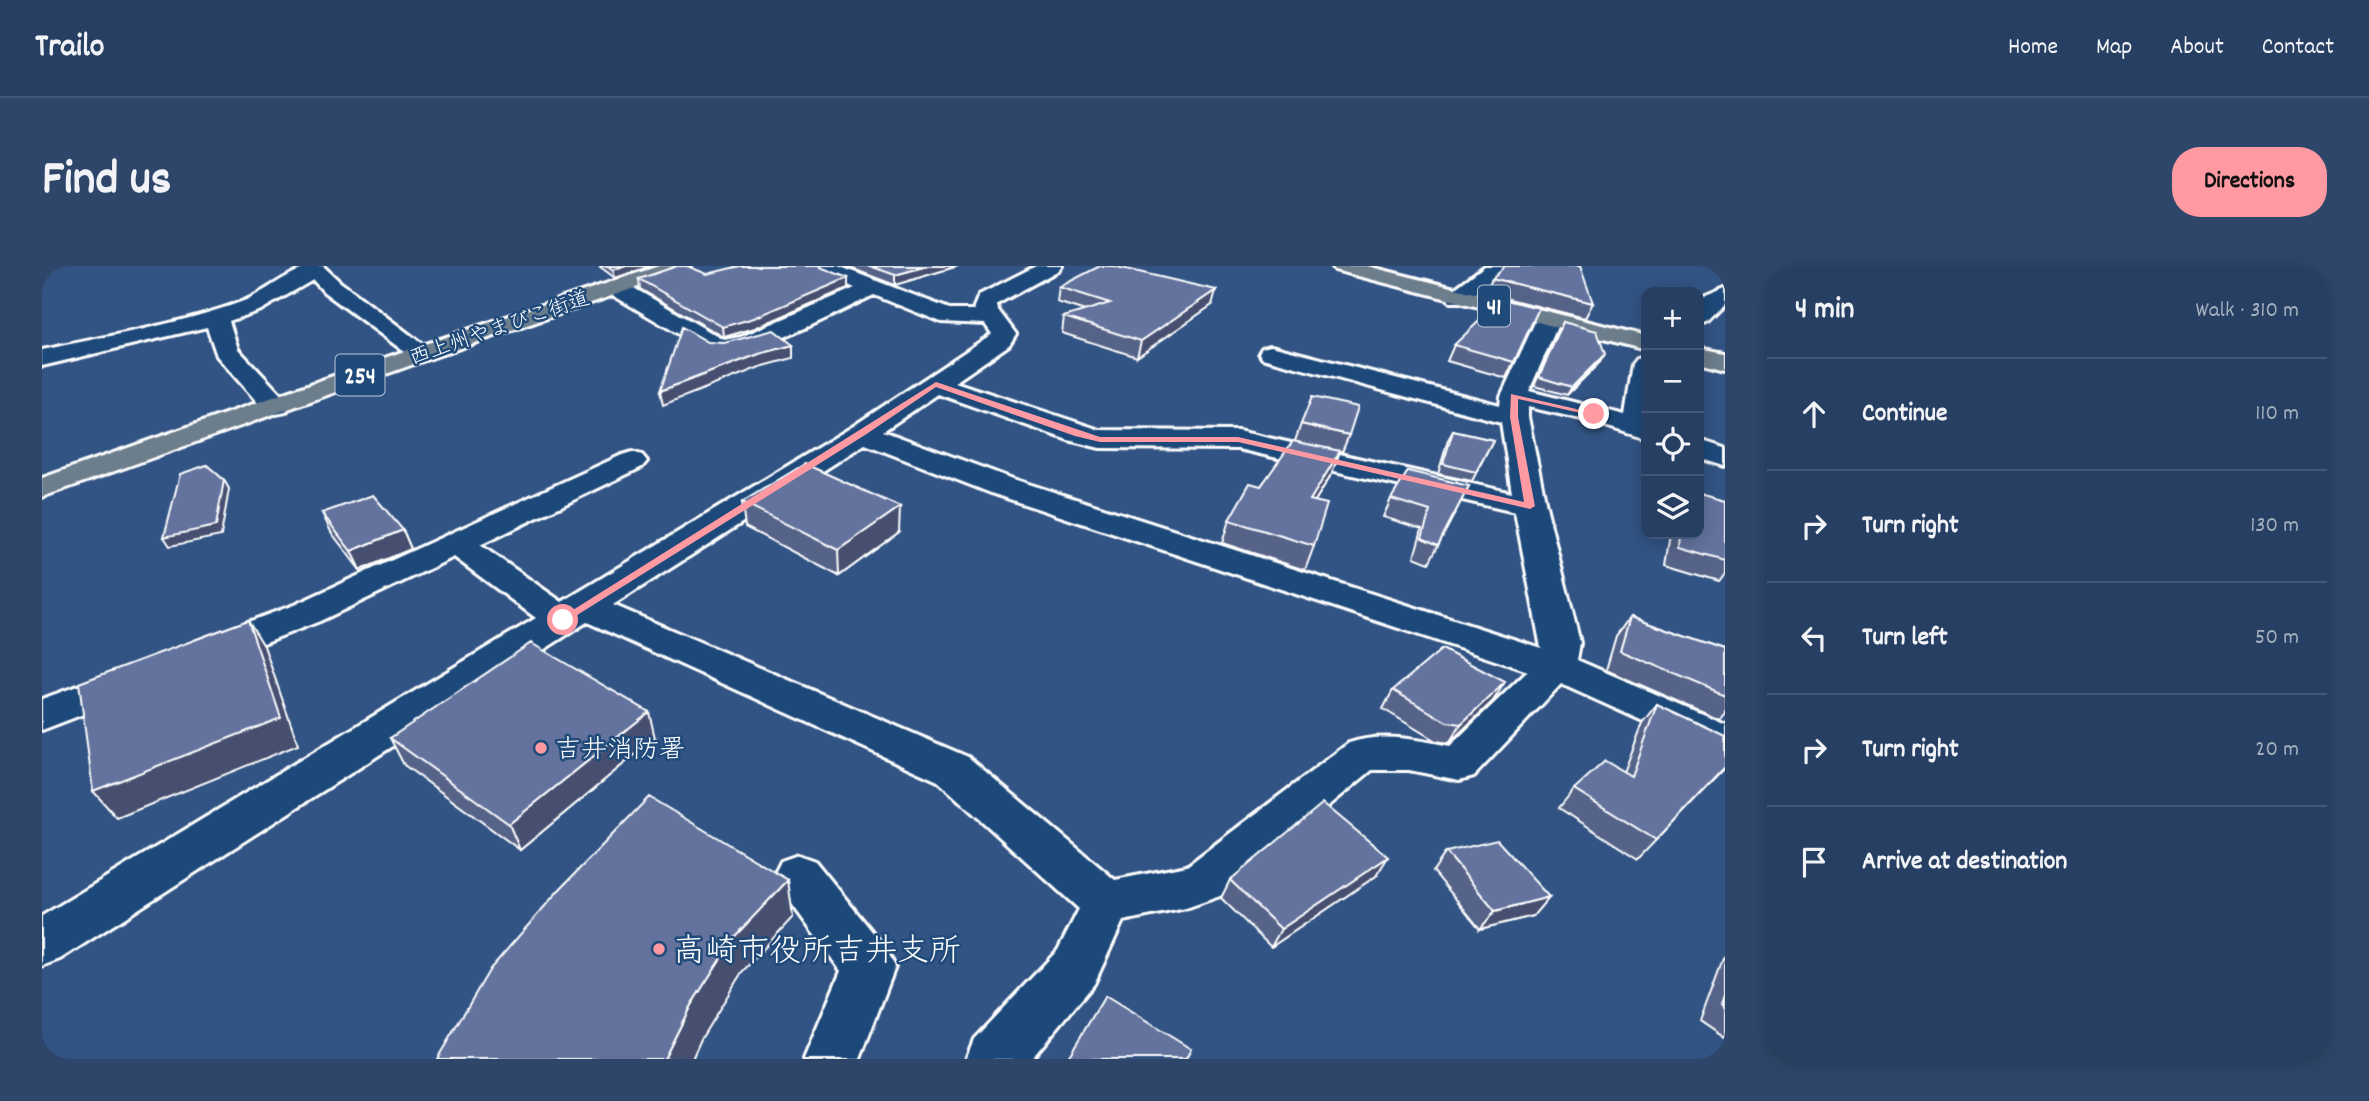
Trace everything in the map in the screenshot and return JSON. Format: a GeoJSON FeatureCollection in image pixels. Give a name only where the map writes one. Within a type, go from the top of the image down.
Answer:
{"type":"FeatureCollection","features":[{"type":"Feature","properties":{"kind":"main road","name":"西上州やまびこ街道"},"geometry":{"type":"LineString","coordinates":[[42,488],[422,353],[680,266]]}},
{"type":"Feature","properties":{"kind":"main road","name":"41"},"geometry":{"type":"LineString","coordinates":[[1342,266],[1641,342]]}},
{"type":"Feature","properties":{"kind":"main road"},"geometry":{"type":"LineString","coordinates":[[1704,356],[1725,361]]}},
{"type":"Feature","properties":{"kind":"street"},"geometry":{"type":"LineString","coordinates":[[819,266],[949,317],[992,317]]}},
{"type":"Feature","properties":{"kind":"street"},"geometry":{"type":"LineString","coordinates":[[42,943],[862,433],[936,384],[1000,340],[1004,334],[985,307],[987,300],[1052,266]]}},
{"type":"Feature","properties":{"kind":"street"},"geometry":{"type":"LineString","coordinates":[[1458,297],[1498,266]]}},
{"type":"Feature","properties":{"kind":"street"},"geometry":{"type":"LineString","coordinates":[[42,358],[216,318],[253,306],[313,269],[342,295],[422,353]]}},
{"type":"Feature","properties":{"kind":"street"},"geometry":{"type":"LineString","coordinates":[[617,288],[720,348],[747,343],[873,288]]}},
{"type":"Feature","properties":{"kind":"street"},"geometry":{"type":"LineString","coordinates":[[1704,313],[1714,302],[1725,296]]}},
{"type":"Feature","properties":{"kind":"street"},"geometry":{"type":"LineString","coordinates":[[216,318],[226,351],[276,406]]}},
{"type":"Feature","properties":{"kind":"street"},"geometry":{"type":"LineString","coordinates":[[1107,903],[1203,881],[1342,768],[1364,754],[1409,754],[1459,764],[1556,666],[1561,643],[1530,506],[1514,406],[1548,320]]}},
{"type":"Feature","properties":{"kind":"street"},"geometry":{"type":"LineString","coordinates":[[1270,354],[1514,406],[1594,414],[1641,430]]}},
{"type":"Feature","properties":{"kind":"street"},"geometry":{"type":"LineString","coordinates":[[936,384],[1078,434],[1100,439],[1238,440],[1530,506]]}},
{"type":"Feature","properties":{"kind":"street"},"geometry":{"type":"LineString","coordinates":[[862,433],[1002,486],[1556,666],[1725,742]]}},
{"type":"Feature","properties":{"kind":"street"},"geometry":{"type":"LineString","coordinates":[[1704,451],[1725,457]]}},
{"type":"Feature","properties":{"kind":"street"},"geometry":{"type":"LineString","coordinates":[[42,715],[307,613],[632,461]]}},
{"type":"Feature","properties":{"kind":"street"},"geometry":{"type":"LineString","coordinates":[[454,542],[574,613],[953,769],[1107,903]]}},
{"type":"Feature","properties":{"kind":"street"},"geometry":{"type":"LineString","coordinates":[[798,875],[870,967],[832,1059]]}},
{"type":"Feature","properties":{"kind":"street"},"geometry":{"type":"LineString","coordinates":[[994,1059],[1076,967],[1107,903]]}},
{"type":"Feature","properties":{"kind":"building"},"geometry":{"type":"Polygon","coordinates":[[[608,266],[626,266],[613,270],[608,266]]]}},
{"type":"Feature","properties":{"kind":"building"},"geometry":{"type":"Polygon","coordinates":[[[677,266],[687,266],[707,274],[740,266],[818,266],[848,278],[754,318],[723,327],[639,279],[677,266]]]}},
{"type":"Feature","properties":{"kind":"building"},"geometry":{"type":"Polygon","coordinates":[[[870,266],[927,266],[895,275],[870,266]]]}},
{"type":"Feature","properties":{"kind":"building"},"geometry":{"type":"Polygon","coordinates":[[[1100,266],[1113,266],[1216,290],[1141,341],[1064,317],[1110,303],[1059,287],[1100,266]]]}},
{"type":"Feature","properties":{"kind":"building"},"geometry":{"type":"Polygon","coordinates":[[[1505,266],[1580,266],[1593,303],[1492,278],[1505,266]]]}},
{"type":"Feature","properties":{"kind":"building"},"geometry":{"type":"Polygon","coordinates":[[[1502,299],[1539,308],[1514,362],[1454,345],[1502,299]]]}},
{"type":"Feature","properties":{"kind":"building"},"geometry":{"type":"Polygon","coordinates":[[[1563,322],[1597,331],[1605,354],[1572,387],[1539,377],[1563,322]]]}},
{"type":"Feature","properties":{"kind":"building"},"geometry":{"type":"Polygon","coordinates":[[[682,327],[708,342],[725,343],[774,330],[793,345],[759,354],[660,391],[682,327]]]}},
{"type":"Feature","properties":{"kind":"building"},"geometry":{"type":"Polygon","coordinates":[[[1312,397],[1358,407],[1349,435],[1301,424],[1312,397]]]}},
{"type":"Feature","properties":{"kind":"building"},"geometry":{"type":"Polygon","coordinates":[[[1453,431],[1493,440],[1476,472],[1443,464],[1453,431]]]}},
{"type":"Feature","properties":{"kind":"building"},"geometry":{"type":"Polygon","coordinates":[[[1293,441],[1340,451],[1310,500],[1327,504],[1314,546],[1229,520],[1250,483],[1261,486],[1293,441]]]}},
{"type":"Feature","properties":{"kind":"building"},"geometry":{"type":"Polygon","coordinates":[[[805,464],[900,507],[838,550],[742,502],[805,464]]]}},
{"type":"Feature","properties":{"kind":"building"},"geometry":{"type":"Polygon","coordinates":[[[207,465],[224,480],[216,526],[164,537],[180,474],[207,465]]]}},
{"type":"Feature","properties":{"kind":"building"},"geometry":{"type":"Polygon","coordinates":[[[1408,471],[1469,486],[1438,545],[1422,538],[1430,511],[1391,499],[1408,471]]]}},
{"type":"Feature","properties":{"kind":"building"},"geometry":{"type":"Polygon","coordinates":[[[1704,494],[1725,500],[1725,560],[1680,547],[1681,539],[1704,539],[1704,494]]]}},
{"type":"Feature","properties":{"kind":"building"},"geometry":{"type":"Polygon","coordinates":[[[373,495],[403,530],[351,551],[322,513],[373,495]]]}},
{"type":"Feature","properties":{"kind":"building"},"geometry":{"type":"Polygon","coordinates":[[[1630,617],[1725,650],[1725,695],[1620,651],[1630,617]]]}},
{"type":"Feature","properties":{"kind":"building"},"geometry":{"type":"Polygon","coordinates":[[[248,620],[281,718],[93,791],[79,683],[248,620]]]}},
{"type":"Feature","properties":{"kind":"building"},"geometry":{"type":"Polygon","coordinates":[[[531,643],[649,712],[509,824],[390,738],[531,643]]]}},
{"type":"Feature","properties":{"kind":"building"},"geometry":{"type":"Polygon","coordinates":[[[1442,649],[1505,682],[1461,724],[1447,722],[1393,690],[1442,649]]]}},
{"type":"Feature","properties":{"kind":"building"},"geometry":{"type":"Polygon","coordinates":[[[1657,704],[1725,736],[1725,767],[1656,840],[1574,789],[1605,761],[1631,776],[1657,704]]]}},
{"type":"Feature","properties":{"kind":"building","name":"高崎市役所吉井支所"},"geometry":{"type":"Polygon","coordinates":[[[649,797],[788,880],[735,936],[691,1005],[664,1059],[437,1059],[490,969],[559,890],[649,797]]]}},
{"type":"Feature","properties":{"kind":"building"},"geometry":{"type":"Polygon","coordinates":[[[1323,803],[1388,857],[1281,929],[1230,880],[1323,803]]]}},
{"type":"Feature","properties":{"kind":"building"},"geometry":{"type":"Polygon","coordinates":[[[1497,840],[1549,897],[1495,911],[1446,852],[1497,840]]]}},
{"type":"Feature","properties":{"kind":"building"},"geometry":{"type":"Polygon","coordinates":[[[1105,996],[1191,1049],[1186,1059],[1067,1059],[1105,996]]]}},
{"type":"Feature","properties":{"kind":"place","name":"吉井消防署"},"geometry":{"type":"Point","coordinates":[541,748]}},
{"type":"Feature","properties":{"kind":"place","name":"高崎市役所吉井支所"},"geometry":{"type":"Point","coordinates":[659,949]}},
{"type":"Feature","properties":{"kind":"route"},"geometry":{"type":"LineString","coordinates":[[563,620],[936,384],[1078,434],[1100,439],[1238,440],[1530,506],[1514,417],[1514,396],[1594,414]]}}]}
